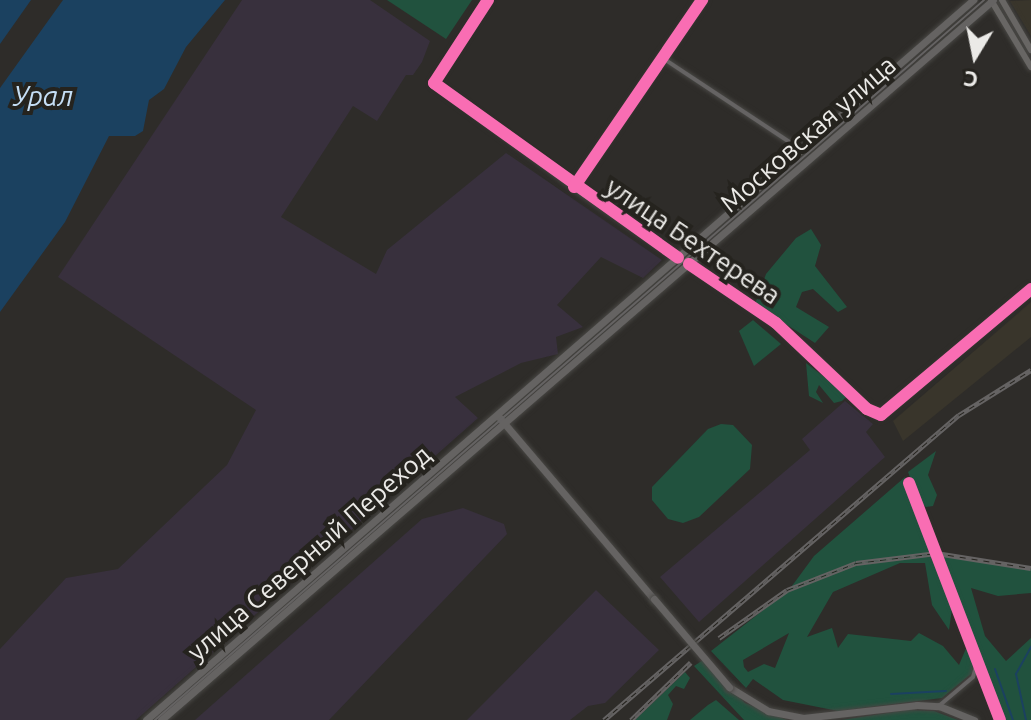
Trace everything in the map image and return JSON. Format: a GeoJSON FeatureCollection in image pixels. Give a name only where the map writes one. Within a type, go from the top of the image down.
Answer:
{"type":"FeatureCollection","features":[{"type":"Feature","properties":{"kind":"main road","name":"Московская улица"},"geometry":{"type":"LineString","coordinates":[[498,416],[973,0]]}},
{"type":"Feature","properties":{"kind":"main road","name":"Московская улица"},"geometry":{"type":"LineString","coordinates":[[505,424],[992,0]]}},
{"type":"Feature","properties":{"kind":"main road","name":"улица Бехтерева"},"geometry":{"type":"LineString","coordinates":[[678,258],[689,264]]}},
{"type":"Feature","properties":{"kind":"main road"},"geometry":{"type":"LineString","coordinates":[[498,416],[729,687],[768,711],[803,718],[939,706],[974,720]]}},
{"type":"Feature","properties":{"kind":"main road","name":"улица Северный Переход"},"geometry":{"type":"LineString","coordinates":[[146,720],[498,416]]}},
{"type":"Feature","properties":{"kind":"main road","name":"улица Северный Переход"},"geometry":{"type":"LineString","coordinates":[[161,720],[505,424]]}},
{"type":"Feature","properties":{"kind":"street","name":"улица Бехтерева"},"geometry":{"type":"LineString","coordinates":[[488,0],[434,83],[574,187],[678,258]]}},
{"type":"Feature","properties":{"kind":"street"},"geometry":{"type":"LineString","coordinates":[[574,187],[702,0]]}},
{"type":"Feature","properties":{"kind":"street"},"geometry":{"type":"LineString","coordinates":[[992,0],[1031,67]]}},
{"type":"Feature","properties":{"kind":"street"},"geometry":{"type":"LineString","coordinates":[[1002,0],[1031,50]]}},
{"type":"Feature","properties":{"kind":"street"},"geometry":{"type":"LineString","coordinates":[[661,56],[802,150]]}},
{"type":"Feature","properties":{"kind":"street","name":"улица Бехтерева"},"geometry":{"type":"LineString","coordinates":[[689,264],[776,323],[867,409],[881,415],[1031,289]]}},
{"type":"Feature","properties":{"kind":"street"},"geometry":{"type":"LineString","coordinates":[[909,483],[1000,720]]}},
{"type":"Feature","properties":{"kind":"street"},"geometry":{"type":"LineString","coordinates":[[939,706],[973,677],[977,660]]}},
{"type":"Feature","properties":{"kind":"shaded area"},"geometry":{"type":"Polygon","coordinates":[[[242,0],[370,0],[430,41],[422,62],[413,75],[406,75],[377,121],[353,106],[281,217],[376,274],[387,250],[506,153],[662,260],[643,278],[601,257],[557,305],[583,327],[556,337],[558,354],[521,363],[455,397],[478,418],[136,720],[0,720],[0,649],[66,578],[118,569],[227,465],[256,410],[58,277],[242,0]]]}},
{"type":"Feature","properties":{"kind":"shaded area"},"geometry":{"type":"Polygon","coordinates":[[[1031,0],[1031,36],[1010,1],[1031,0]]]}},
{"type":"Feature","properties":{"kind":"shaded area"},"geometry":{"type":"Polygon","coordinates":[[[1031,302],[1031,337],[903,441],[893,421],[1031,302]]]}},
{"type":"Feature","properties":{"kind":"shaded area"},"geometry":{"type":"Polygon","coordinates":[[[845,401],[873,424],[866,432],[885,457],[699,622],[660,577],[810,450],[802,439],[845,401]]]}},
{"type":"Feature","properties":{"kind":"shaded area"},"geometry":{"type":"Polygon","coordinates":[[[463,508],[504,524],[507,534],[329,720],[195,720],[422,519],[463,508]]]}},
{"type":"Feature","properties":{"kind":"shaded area"},"geometry":{"type":"Polygon","coordinates":[[[596,590],[659,650],[605,703],[588,706],[570,720],[467,720],[596,590]]]}},
{"type":"Feature","properties":{"kind":"green space"},"geometry":{"type":"Polygon","coordinates":[[[387,0],[472,0],[446,39],[387,0]]]}},
{"type":"Feature","properties":{"kind":"green space"},"geometry":{"type":"Polygon","coordinates":[[[811,229],[821,245],[815,266],[847,307],[838,312],[813,289],[802,292],[796,307],[829,327],[815,343],[755,304],[766,274],[796,238],[811,229]]]}},
{"type":"Feature","properties":{"kind":"green space"},"geometry":{"type":"Polygon","coordinates":[[[753,320],[781,344],[754,366],[739,331],[753,320]]]}},
{"type":"Feature","properties":{"kind":"green space"},"geometry":{"type":"Polygon","coordinates":[[[806,363],[846,397],[834,403],[819,385],[816,392],[823,403],[809,396],[806,363]]]}},
{"type":"Feature","properties":{"kind":"green space"},"geometry":{"type":"Polygon","coordinates":[[[721,424],[733,425],[752,445],[750,469],[699,517],[683,523],[668,519],[652,500],[652,487],[708,429],[721,424]]]}},
{"type":"Feature","properties":{"kind":"green space"},"geometry":{"type":"Polygon","coordinates":[[[936,451],[928,475],[937,495],[933,506],[926,507],[919,501],[908,472],[936,451]]]}},
{"type":"Feature","properties":{"kind":"green space"},"geometry":{"type":"Polygon","coordinates":[[[905,477],[952,609],[949,630],[932,605],[925,563],[900,563],[833,592],[807,637],[832,628],[838,648],[848,634],[911,641],[919,633],[943,646],[959,665],[967,646],[974,656],[972,673],[942,698],[838,711],[783,700],[753,679],[746,688],[711,651],[789,590],[814,556],[905,477]],[[789,633],[743,660],[748,672],[764,664],[775,668],[789,633]]]}},
{"type":"Feature","properties":{"kind":"green space"},"geometry":{"type":"Polygon","coordinates":[[[943,556],[1031,569],[1031,593],[998,596],[971,588],[985,636],[1006,661],[1031,638],[1031,720],[1005,720],[943,556]]]}},
{"type":"Feature","properties":{"kind":"green space"},"geometry":{"type":"Polygon","coordinates":[[[703,660],[745,703],[787,720],[744,720],[694,666],[703,660]]]}},
{"type":"Feature","properties":{"kind":"green space"},"geometry":{"type":"Polygon","coordinates":[[[685,672],[690,678],[684,689],[676,686],[668,695],[673,704],[667,720],[635,720],[685,672]]]}},
{"type":"Feature","properties":{"kind":"green space"},"geometry":{"type":"Polygon","coordinates":[[[716,700],[739,720],[690,720],[708,705],[716,700]]]}},
{"type":"Feature","properties":{"kind":"green space"},"geometry":{"type":"Polygon","coordinates":[[[907,710],[934,711],[958,720],[841,720],[907,710]]]}},
{"type":"Feature","properties":{"kind":"water"},"geometry":{"type":"Polygon","coordinates":[[[0,0],[31,0],[0,44],[0,0]]]}},
{"type":"Feature","properties":{"kind":"water","name":"Урал"},"geometry":{"type":"Polygon","coordinates":[[[63,0],[225,0],[186,47],[164,89],[149,100],[143,131],[135,136],[109,136],[65,222],[0,312],[0,88],[63,0]]]}},
{"type":"Feature","properties":{"kind":"waterway"},"geometry":{"type":"LineString","coordinates":[[1026,720],[1016,674],[1031,647]]}},
{"type":"Feature","properties":{"kind":"waterway"},"geometry":{"type":"LineString","coordinates":[[995,669],[1013,720]]}},
{"type":"Feature","properties":{"kind":"waterway"},"geometry":{"type":"LineString","coordinates":[[891,694],[946,691]]}},
{"type":"Feature","properties":{"kind":"tram line"},"geometry":{"type":"LineString","coordinates":[[155,720],[984,0]]}},
{"type":"Feature","properties":{"kind":"railway"},"geometry":{"type":"LineString","coordinates":[[604,720],[959,415],[1031,370]]}},
{"type":"Feature","properties":{"kind":"railway"},"geometry":{"type":"LineString","coordinates":[[719,638],[787,590],[856,563],[936,553],[1031,568]]}},
{"type":"Feature","properties":{"kind":"railway"},"geometry":{"type":"LineString","coordinates":[[631,720],[691,662]]}},
{"type":"Feature","properties":{"kind":"cycle path"},"geometry":{"type":"LineString","coordinates":[[488,0],[434,83],[678,258]]}},
{"type":"Feature","properties":{"kind":"cycle path"},"geometry":{"type":"LineString","coordinates":[[574,187],[702,0]]}},
{"type":"Feature","properties":{"kind":"cycle path"},"geometry":{"type":"LineString","coordinates":[[689,264],[776,323],[867,409],[881,415],[1031,289]]}},
{"type":"Feature","properties":{"kind":"cycle path"},"geometry":{"type":"LineString","coordinates":[[909,483],[1000,720]]}}]}
